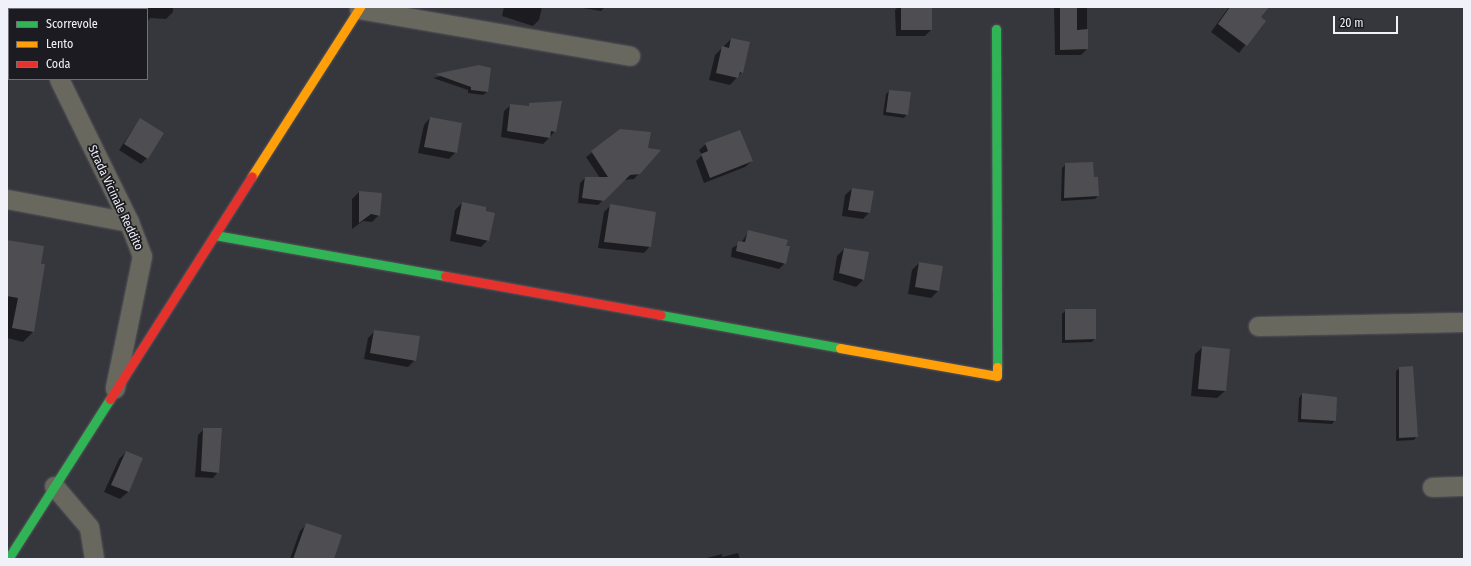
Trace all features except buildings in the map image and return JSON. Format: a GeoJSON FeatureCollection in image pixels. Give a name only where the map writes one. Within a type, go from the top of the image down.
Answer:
{"type":"FeatureCollection","features":[{"type":"Feature","properties":{"kind":"street"},"geometry":{"type":"LineString","coordinates":[[8,559],[360,8],[630,56]]}},
{"type":"Feature","properties":{"kind":"street"},"geometry":{"type":"LineString","coordinates":[[215,235],[997,376],[996,29]]}},
{"type":"Feature","properties":{"kind":"street","name":"Strada Vicinale Reddito"},"geometry":{"type":"LineString","coordinates":[[59,80],[129,222],[142,256],[114,392]]}},
{"type":"Feature","properties":{"kind":"street"},"geometry":{"type":"LineString","coordinates":[[7,199],[129,222]]}},
{"type":"Feature","properties":{"kind":"street"},"geometry":{"type":"LineString","coordinates":[[1258,326],[1464,322]]}},
{"type":"Feature","properties":{"kind":"street"},"geometry":{"type":"LineString","coordinates":[[54,486],[89,527],[94,559]]}},
{"type":"Feature","properties":{"kind":"street"},"geometry":{"type":"LineString","coordinates":[[1432,487],[1464,486]]}},
{"type":"Feature","properties":{"kind":"traffic: fast"},"geometry":{"type":"LineString","coordinates":[[996,29],[997,367]]}},
{"type":"Feature","properties":{"kind":"traffic: fast"},"geometry":{"type":"LineString","coordinates":[[215,235],[445,276]]}},
{"type":"Feature","properties":{"kind":"traffic: fast"},"geometry":{"type":"LineString","coordinates":[[661,315],[840,348]]}},
{"type":"Feature","properties":{"kind":"traffic: fast"},"geometry":{"type":"LineString","coordinates":[[8,559],[110,399]]}},
{"type":"Feature","properties":{"kind":"traffic: slow"},"geometry":{"type":"LineString","coordinates":[[252,176],[360,7]]}},
{"type":"Feature","properties":{"kind":"traffic: slow"},"geometry":{"type":"LineString","coordinates":[[840,348],[997,376],[997,367]]}},
{"type":"Feature","properties":{"kind":"traffic: jam"},"geometry":{"type":"LineString","coordinates":[[110,399],[252,176]]}},
{"type":"Feature","properties":{"kind":"traffic: jam"},"geometry":{"type":"LineString","coordinates":[[445,276],[661,315]]}}]}
